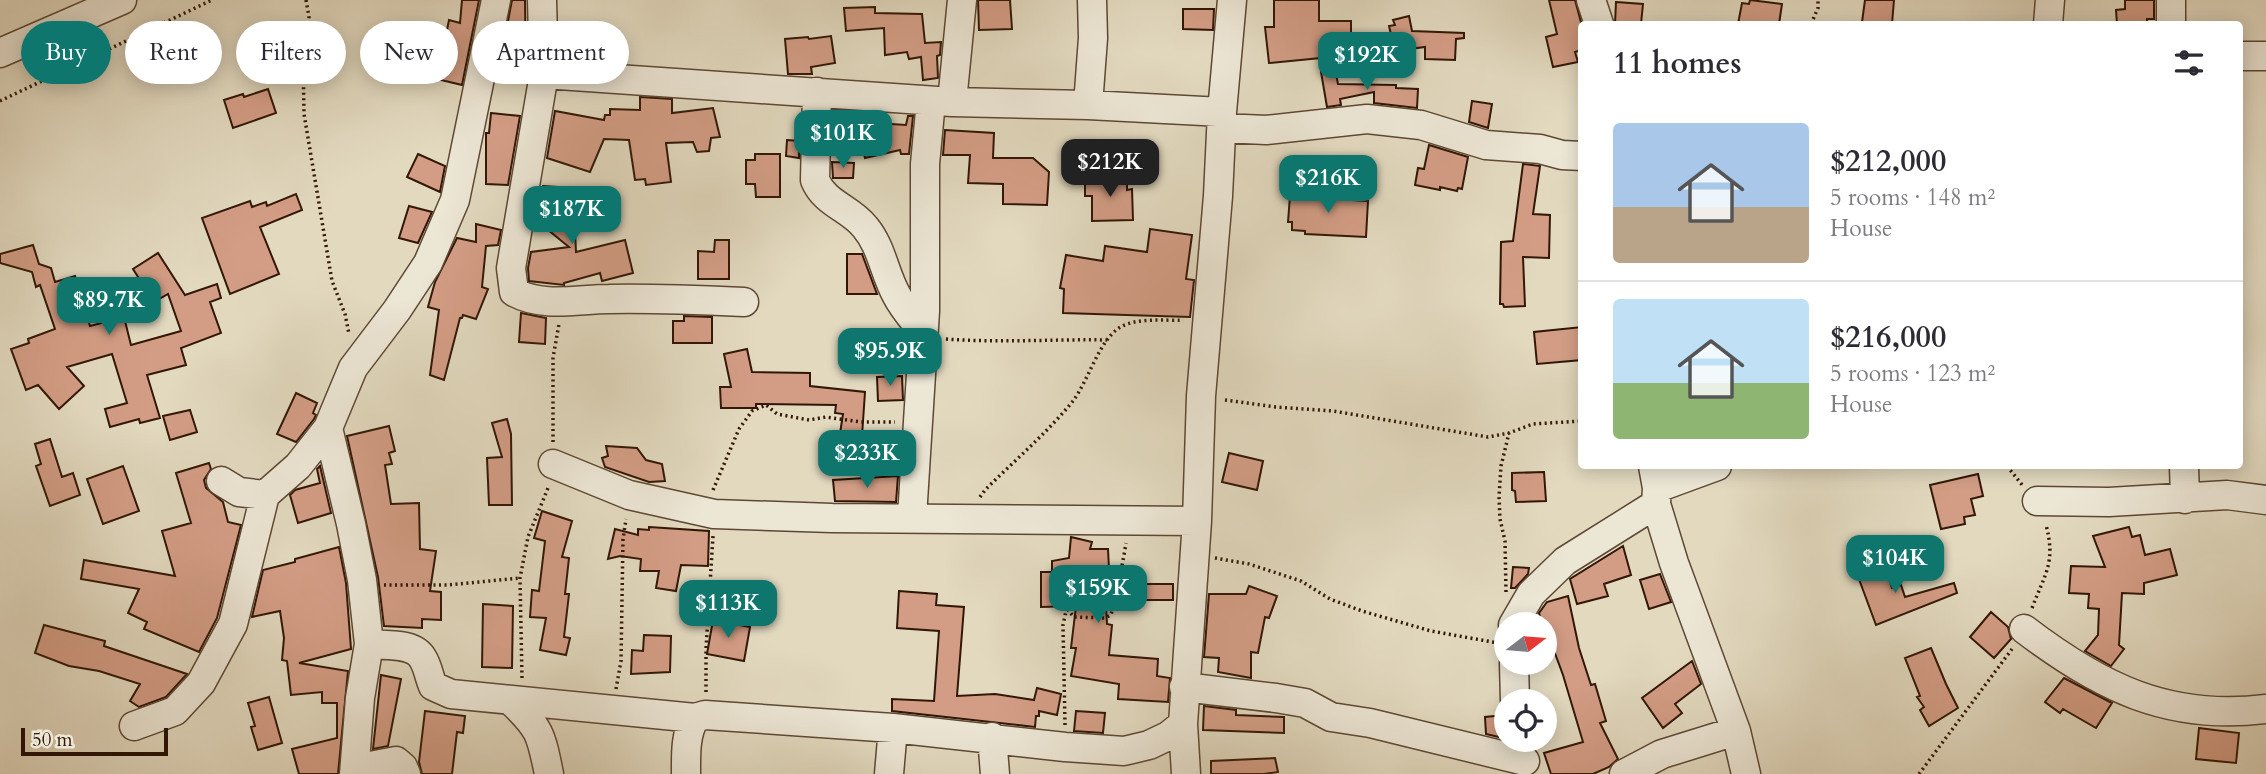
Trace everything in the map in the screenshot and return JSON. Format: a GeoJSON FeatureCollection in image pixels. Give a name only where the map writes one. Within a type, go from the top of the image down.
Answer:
{"type":"FeatureCollection","features":[{"type":"Feature","properties":{"kind":"street"},"geometry":{"type":"LineString","coordinates":[[0,54],[122,0]]}},
{"type":"Feature","properties":{"kind":"street"},"geometry":{"type":"LineString","coordinates":[[134,726],[175,711],[201,682],[233,624],[265,495],[298,466],[328,428],[353,368],[428,263],[455,200],[496,0]]}},
{"type":"Feature","properties":{"kind":"street"},"geometry":{"type":"LineString","coordinates":[[542,0],[543,21]]}},
{"type":"Feature","properties":{"kind":"street"},"geometry":{"type":"LineString","coordinates":[[912,517],[925,311],[925,164],[942,101],[962,0]]}},
{"type":"Feature","properties":{"kind":"street"},"geometry":{"type":"LineString","coordinates":[[1088,105],[1093,38],[1092,0]]}},
{"type":"Feature","properties":{"kind":"street"},"geometry":{"type":"LineString","coordinates":[[1186,774],[1184,687],[1197,521],[1201,396],[1232,0]]}},
{"type":"Feature","properties":{"kind":"street"},"geometry":{"type":"LineString","coordinates":[[1591,0],[1598,21]]}},
{"type":"Feature","properties":{"kind":"street"},"geometry":{"type":"LineString","coordinates":[[2048,21],[2050,0]]}},
{"type":"Feature","properties":{"kind":"street"},"geometry":{"type":"LineString","coordinates":[[2171,0],[2171,21]]}},
{"type":"Feature","properties":{"kind":"street"},"geometry":{"type":"LineString","coordinates":[[2243,56],[2266,56]]}},
{"type":"Feature","properties":{"kind":"street"},"geometry":{"type":"LineString","coordinates":[[629,80],[942,101],[1088,105],[1222,120],[1266,130],[1367,119],[1421,125],[1486,145],[1541,149],[1562,155],[1578,156]]}},
{"type":"Feature","properties":{"kind":"street"},"geometry":{"type":"LineString","coordinates":[[542,84],[511,268],[514,292],[525,298],[564,302],[609,299],[744,302]]}},
{"type":"Feature","properties":{"kind":"street"},"geometry":{"type":"LineString","coordinates":[[817,92],[815,180],[820,192],[856,218],[877,243],[897,296],[923,332]]}},
{"type":"Feature","properties":{"kind":"street"},"geometry":{"type":"LineString","coordinates":[[328,428],[362,580],[369,644],[360,698],[355,771],[396,761],[403,767],[405,774]]}},
{"type":"Feature","properties":{"kind":"street"},"geometry":{"type":"LineString","coordinates":[[553,464],[629,495],[710,513],[832,518],[1197,521]]}},
{"type":"Feature","properties":{"kind":"street"},"geometry":{"type":"LineString","coordinates":[[1510,612],[1565,561],[1593,541],[1655,486],[1708,469]]}},
{"type":"Feature","properties":{"kind":"street"},"geometry":{"type":"LineString","coordinates":[[2184,469],[2185,499]]}},
{"type":"Feature","properties":{"kind":"street"},"geometry":{"type":"LineString","coordinates":[[221,481],[239,492],[265,495]]}},
{"type":"Feature","properties":{"kind":"street"},"geometry":{"type":"LineString","coordinates":[[1655,486],[1674,563],[1736,731],[1746,774]]}},
{"type":"Feature","properties":{"kind":"street"},"geometry":{"type":"LineString","coordinates":[[2037,501],[2185,499],[2227,495],[2266,500]]}},
{"type":"Feature","properties":{"kind":"street"},"geometry":{"type":"LineString","coordinates":[[2024,629],[2112,686],[2158,703],[2194,710],[2266,709]]}},
{"type":"Feature","properties":{"kind":"street"},"geometry":{"type":"LineString","coordinates":[[369,644],[409,648],[418,652],[424,659],[433,686],[444,691],[516,700],[700,717],[893,728],[1124,751],[1149,745],[1168,736],[1183,724]]}},
{"type":"Feature","properties":{"kind":"street"},"geometry":{"type":"LineString","coordinates":[[1184,687],[1305,703],[1331,717],[1370,723],[1524,759]]}},
{"type":"Feature","properties":{"kind":"street"},"geometry":{"type":"LineString","coordinates":[[516,700],[540,734],[549,774]]}},
{"type":"Feature","properties":{"kind":"street"},"geometry":{"type":"LineString","coordinates":[[540,734],[546,719],[559,704]]}},
{"type":"Feature","properties":{"kind":"street"},"geometry":{"type":"LineString","coordinates":[[686,774],[689,731],[700,717]]}},
{"type":"Feature","properties":{"kind":"street"},"geometry":{"type":"LineString","coordinates":[[889,774],[893,728]]}},
{"type":"Feature","properties":{"kind":"street"},"geometry":{"type":"LineString","coordinates":[[1624,774],[1662,754],[1736,731]]}},
{"type":"Feature","properties":{"kind":"street"},"geometry":{"type":"LineString","coordinates":[[992,737],[995,774]]}},
{"type":"Feature","properties":{"kind":"path"},"geometry":{"type":"LineString","coordinates":[[0,101],[212,0]]}},
{"type":"Feature","properties":{"kind":"path"},"geometry":{"type":"LineString","coordinates":[[306,0],[309,17],[303,59],[304,114],[332,281],[345,314],[353,368]]}},
{"type":"Feature","properties":{"kind":"path"},"geometry":{"type":"LineString","coordinates":[[1812,21],[1818,0]]}},
{"type":"Feature","properties":{"kind":"path"},"geometry":{"type":"LineString","coordinates":[[516,700],[520,578],[528,537],[550,482],[553,464],[553,358],[564,302]]}},
{"type":"Feature","properties":{"kind":"path"},"geometry":{"type":"LineString","coordinates":[[968,519],[985,490],[1073,401],[1090,375],[1107,340],[1118,328],[1130,323],[1206,319]]}},
{"type":"Feature","properties":{"kind":"path"},"geometry":{"type":"LineString","coordinates":[[923,332],[943,339],[983,342],[1107,340]]}},
{"type":"Feature","properties":{"kind":"path"},"geometry":{"type":"LineString","coordinates":[[1201,396],[1276,407],[1333,411],[1488,437],[1533,424],[1578,421]]}},
{"type":"Feature","properties":{"kind":"path"},"geometry":{"type":"LineString","coordinates":[[700,717],[707,623],[710,513],[721,467],[739,429],[752,411],[766,405],[776,414],[809,420],[825,417],[861,422],[918,422]]}},
{"type":"Feature","properties":{"kind":"path"},"geometry":{"type":"LineString","coordinates":[[1509,433],[1501,466],[1499,497],[1505,541],[1505,588],[1510,612]]}},
{"type":"Feature","properties":{"kind":"path"},"geometry":{"type":"LineString","coordinates":[[613,709],[621,661],[623,539],[629,495]]}},
{"type":"Feature","properties":{"kind":"path"},"geometry":{"type":"LineString","coordinates":[[1065,747],[1065,614],[1068,610],[1074,617],[1105,618],[1111,615],[1121,574],[1129,520]]}},
{"type":"Feature","properties":{"kind":"path"},"geometry":{"type":"LineString","coordinates":[[1194,554],[1249,564],[1301,581],[1330,598],[1362,611],[1419,628],[1494,642]]}},
{"type":"Feature","properties":{"kind":"path"},"geometry":{"type":"LineString","coordinates":[[362,580],[389,585],[448,585],[520,578]]}},
{"type":"Feature","properties":{"kind":"building"},"geometry":{"type":"Polygon","coordinates":[[[462,0],[479,0],[475,21],[472,21],[472,35],[462,85],[458,84],[462,0]]]}},
{"type":"Feature","properties":{"kind":"building"},"geometry":{"type":"Polygon","coordinates":[[[512,0],[525,0],[525,21],[508,21],[512,0]]]}},
{"type":"Feature","properties":{"kind":"building"},"geometry":{"type":"Polygon","coordinates":[[[978,0],[1010,0],[1012,29],[979,30],[978,0]]]}},
{"type":"Feature","properties":{"kind":"building"},"geometry":{"type":"Polygon","coordinates":[[[1274,0],[1319,0],[1319,21],[1351,21],[1351,55],[1269,63],[1265,27],[1274,27],[1274,0]]]}},
{"type":"Feature","properties":{"kind":"building"},"geometry":{"type":"Polygon","coordinates":[[[1549,0],[1575,0],[1581,21],[1578,21],[1578,51],[1575,52],[1578,62],[1553,67],[1546,37],[1557,34],[1549,0]]]}},
{"type":"Feature","properties":{"kind":"building"},"geometry":{"type":"Polygon","coordinates":[[[1750,0],[1782,4],[1779,21],[1739,21],[1742,3],[1749,4],[1750,0]]]}},
{"type":"Feature","properties":{"kind":"building"},"geometry":{"type":"Polygon","coordinates":[[[1865,0],[1894,0],[1892,21],[1862,21],[1865,0]]]}},
{"type":"Feature","properties":{"kind":"building"},"geometry":{"type":"Polygon","coordinates":[[[2125,0],[2154,0],[2154,19],[2117,21],[2116,10],[2125,9],[2125,0]]]}},
{"type":"Feature","properties":{"kind":"building"},"geometry":{"type":"Polygon","coordinates":[[[1616,2],[1643,4],[1641,21],[1615,21],[1616,2]]]}},
{"type":"Feature","properties":{"kind":"building"},"geometry":{"type":"Polygon","coordinates":[[[875,7],[875,13],[922,14],[925,43],[941,42],[940,55],[937,56],[938,78],[923,80],[921,57],[909,59],[907,52],[885,55],[884,28],[846,31],[844,8],[875,7]]]}},
{"type":"Feature","properties":{"kind":"building"},"geometry":{"type":"Polygon","coordinates":[[[1183,9],[1214,9],[1213,30],[1183,29],[1183,9]]]}},
{"type":"Feature","properties":{"kind":"building"},"geometry":{"type":"Polygon","coordinates":[[[1409,16],[1412,31],[1464,33],[1464,38],[1456,39],[1455,60],[1425,59],[1425,47],[1395,51],[1389,26],[1395,25],[1393,20],[1409,16]]]}},
{"type":"Feature","properties":{"kind":"building"},"geometry":{"type":"Polygon","coordinates":[[[831,36],[835,63],[811,67],[812,74],[788,74],[785,39],[831,36]]]}},
{"type":"Feature","properties":{"kind":"building"},"geometry":{"type":"Polygon","coordinates":[[[1335,69],[1338,84],[1396,85],[1396,88],[1418,89],[1417,108],[1374,103],[1374,92],[1340,99],[1341,105],[1327,107],[1321,72],[1335,69]]]}},
{"type":"Feature","properties":{"kind":"building"},"geometry":{"type":"Polygon","coordinates":[[[268,89],[276,113],[233,128],[224,100],[268,89]]]}},
{"type":"Feature","properties":{"kind":"building"},"geometry":{"type":"Polygon","coordinates":[[[640,97],[672,99],[672,113],[713,108],[720,137],[711,138],[709,151],[697,152],[693,142],[666,143],[671,182],[646,185],[645,179],[635,180],[629,140],[604,139],[590,172],[547,158],[555,111],[604,120],[605,115],[610,115],[610,109],[640,110],[640,97]]]}},
{"type":"Feature","properties":{"kind":"building"},"geometry":{"type":"Polygon","coordinates":[[[1472,101],[1492,104],[1488,128],[1469,122],[1472,101]]]}},
{"type":"Feature","properties":{"kind":"building"},"geometry":{"type":"Polygon","coordinates":[[[491,113],[520,116],[508,185],[486,184],[486,133],[489,133],[491,113]]]}},
{"type":"Feature","properties":{"kind":"building"},"geometry":{"type":"Polygon","coordinates":[[[908,116],[913,116],[909,154],[901,154],[900,150],[865,158],[857,122],[875,118],[876,123],[906,125],[908,116]]]}},
{"type":"Feature","properties":{"kind":"building"},"geometry":{"type":"Polygon","coordinates":[[[945,130],[994,133],[993,158],[1033,158],[1049,172],[1047,205],[1003,204],[1003,184],[968,183],[970,155],[943,155],[945,130]]]}},
{"type":"Feature","properties":{"kind":"building"},"geometry":{"type":"Polygon","coordinates":[[[787,140],[799,141],[799,158],[786,156],[787,140]]]}},
{"type":"Feature","properties":{"kind":"building"},"geometry":{"type":"Polygon","coordinates":[[[1429,145],[1468,157],[1462,189],[1458,188],[1457,191],[1440,187],[1440,190],[1415,185],[1418,168],[1424,169],[1429,145]]]}},
{"type":"Feature","properties":{"kind":"building"},"geometry":{"type":"Polygon","coordinates":[[[418,154],[445,166],[440,192],[407,177],[418,154]]]}},
{"type":"Feature","properties":{"kind":"building"},"geometry":{"type":"Polygon","coordinates":[[[755,154],[780,154],[780,197],[756,197],[755,184],[746,184],[746,160],[755,160],[755,154]]]}},
{"type":"Feature","properties":{"kind":"building"},"geometry":{"type":"Polygon","coordinates":[[[832,162],[854,163],[853,178],[833,178],[832,162]]]}},
{"type":"Feature","properties":{"kind":"building"},"geometry":{"type":"Polygon","coordinates":[[[1523,164],[1540,166],[1533,214],[1550,215],[1549,258],[1523,257],[1525,306],[1504,307],[1500,304],[1501,242],[1513,241],[1523,164]]]}},
{"type":"Feature","properties":{"kind":"building"},"geometry":{"type":"Polygon","coordinates":[[[1085,178],[1127,180],[1127,190],[1132,189],[1133,220],[1092,221],[1092,196],[1085,196],[1085,178]]]}},
{"type":"Feature","properties":{"kind":"building"},"geometry":{"type":"Polygon","coordinates":[[[543,186],[573,188],[576,252],[625,240],[633,273],[602,281],[600,273],[564,285],[529,281],[531,252],[569,247],[536,220],[543,186]]]}},
{"type":"Feature","properties":{"kind":"building"},"geometry":{"type":"Polygon","coordinates":[[[1308,192],[1336,193],[1336,199],[1368,201],[1366,237],[1305,234],[1305,231],[1292,230],[1292,222],[1288,222],[1290,196],[1308,197],[1308,192]]]}},
{"type":"Feature","properties":{"kind":"building"},"geometry":{"type":"Polygon","coordinates":[[[296,194],[302,210],[260,227],[279,274],[230,294],[202,218],[250,201],[252,207],[266,202],[267,206],[296,194]]]}},
{"type":"Feature","properties":{"kind":"building"},"geometry":{"type":"Polygon","coordinates":[[[409,206],[432,212],[418,243],[399,238],[409,206]]]}},
{"type":"Feature","properties":{"kind":"building"},"geometry":{"type":"Polygon","coordinates":[[[476,224],[501,230],[498,245],[486,246],[482,287],[488,289],[476,319],[463,315],[460,318],[444,380],[430,375],[439,310],[428,307],[435,282],[457,238],[476,242],[476,224]]]}},
{"type":"Feature","properties":{"kind":"building"},"geometry":{"type":"Polygon","coordinates":[[[1150,229],[1192,235],[1186,279],[1194,280],[1190,317],[1063,313],[1064,289],[1060,288],[1066,255],[1103,261],[1105,246],[1147,252],[1150,229]]]}},
{"type":"Feature","properties":{"kind":"building"},"geometry":{"type":"Polygon","coordinates":[[[715,240],[729,240],[729,279],[698,279],[698,251],[714,252],[715,240]]]}},
{"type":"Feature","properties":{"kind":"building"},"geometry":{"type":"Polygon","coordinates":[[[33,245],[39,264],[51,268],[55,282],[75,276],[90,326],[124,317],[131,345],[181,331],[168,294],[154,302],[133,269],[158,253],[185,295],[217,284],[221,298],[210,302],[221,333],[181,348],[186,365],[147,375],[160,418],[140,423],[139,419],[110,427],[105,409],[127,403],[112,354],[67,367],[84,386],[59,409],[38,385],[26,390],[11,349],[55,329],[40,285],[36,287],[32,272],[0,263],[0,254],[33,245]]]}},
{"type":"Feature","properties":{"kind":"building"},"geometry":{"type":"Polygon","coordinates":[[[847,254],[862,254],[877,294],[847,294],[847,254]]]}},
{"type":"Feature","properties":{"kind":"building"},"geometry":{"type":"Polygon","coordinates":[[[521,313],[546,318],[545,344],[519,342],[521,313]]]}},
{"type":"Feature","properties":{"kind":"building"},"geometry":{"type":"Polygon","coordinates":[[[684,316],[712,317],[712,343],[673,343],[673,321],[684,321],[684,316]]]}},
{"type":"Feature","properties":{"kind":"building"},"geometry":{"type":"Polygon","coordinates":[[[1578,327],[1578,360],[1537,364],[1534,332],[1578,327]]]}},
{"type":"Feature","properties":{"kind":"building"},"geometry":{"type":"Polygon","coordinates":[[[747,349],[752,372],[810,373],[810,386],[865,392],[862,436],[900,436],[899,462],[837,453],[843,414],[835,413],[836,405],[756,404],[756,408],[721,408],[720,387],[731,387],[724,354],[747,349]]]}},
{"type":"Feature","properties":{"kind":"building"},"geometry":{"type":"Polygon","coordinates":[[[902,376],[903,400],[878,401],[877,377],[902,376]]]}},
{"type":"Feature","properties":{"kind":"building"},"geometry":{"type":"Polygon","coordinates":[[[296,393],[317,403],[314,419],[296,442],[277,434],[296,393]]]}},
{"type":"Feature","properties":{"kind":"building"},"geometry":{"type":"Polygon","coordinates":[[[190,410],[197,432],[170,440],[163,416],[190,410]]]}},
{"type":"Feature","properties":{"kind":"building"},"geometry":{"type":"Polygon","coordinates":[[[507,419],[511,434],[512,505],[489,505],[487,458],[502,457],[492,423],[507,419]]]}},
{"type":"Feature","properties":{"kind":"building"},"geometry":{"type":"Polygon","coordinates":[[[389,426],[395,451],[389,453],[392,464],[385,465],[391,504],[419,503],[420,549],[436,551],[430,591],[441,592],[441,620],[422,619],[422,628],[384,626],[378,577],[347,436],[389,426]]]}},
{"type":"Feature","properties":{"kind":"building"},"geometry":{"type":"Polygon","coordinates":[[[50,439],[62,477],[73,473],[80,495],[50,506],[36,466],[41,464],[35,444],[50,439]]]}},
{"type":"Feature","properties":{"kind":"building"},"geometry":{"type":"Polygon","coordinates":[[[606,446],[637,448],[646,460],[662,464],[665,481],[649,482],[605,467],[602,458],[608,456],[606,446]]]}},
{"type":"Feature","properties":{"kind":"building"},"geometry":{"type":"Polygon","coordinates":[[[1229,453],[1263,461],[1257,490],[1222,482],[1229,453]]]}},
{"type":"Feature","properties":{"kind":"building"},"geometry":{"type":"Polygon","coordinates":[[[209,463],[211,469],[204,480],[206,488],[223,502],[228,522],[241,525],[217,618],[199,652],[144,629],[147,622],[128,613],[139,589],[81,579],[84,560],[175,576],[162,531],[191,523],[176,473],[209,463]]]}},
{"type":"Feature","properties":{"kind":"building"},"geometry":{"type":"Polygon","coordinates":[[[123,466],[139,511],[103,524],[87,479],[123,466]]]}},
{"type":"Feature","properties":{"kind":"building"},"geometry":{"type":"Polygon","coordinates":[[[320,466],[331,513],[298,523],[290,495],[295,490],[320,483],[317,469],[320,466]]]}},
{"type":"Feature","properties":{"kind":"building"},"geometry":{"type":"Polygon","coordinates":[[[1544,472],[1546,501],[1516,502],[1515,491],[1512,490],[1512,473],[1544,472]]]}},
{"type":"Feature","properties":{"kind":"building"},"geometry":{"type":"Polygon","coordinates":[[[1978,474],[1983,496],[1971,499],[1975,515],[1964,517],[1965,524],[1941,529],[1930,485],[1978,474]]]}},
{"type":"Feature","properties":{"kind":"building"},"geometry":{"type":"Polygon","coordinates":[[[898,476],[896,502],[835,501],[833,480],[898,476]]]}},
{"type":"Feature","properties":{"kind":"building"},"geometry":{"type":"Polygon","coordinates":[[[542,511],[572,521],[562,557],[569,558],[565,594],[569,594],[564,637],[570,638],[566,655],[540,650],[546,618],[530,617],[532,590],[539,591],[545,541],[534,538],[542,511]]]}},
{"type":"Feature","properties":{"kind":"building"},"geometry":{"type":"Polygon","coordinates":[[[649,527],[709,531],[708,566],[681,565],[676,591],[656,588],[659,571],[640,571],[641,559],[620,556],[608,559],[615,529],[638,535],[638,529],[649,530],[649,527]]]}},
{"type":"Feature","properties":{"kind":"building"},"geometry":{"type":"Polygon","coordinates":[[[2129,527],[2132,537],[2140,535],[2145,555],[2170,549],[2177,575],[2144,583],[2144,594],[2122,593],[2119,645],[2124,649],[2111,666],[2085,651],[2098,635],[2099,609],[2088,608],[2089,594],[2069,593],[2071,566],[2105,567],[2093,536],[2129,527]]]}},
{"type":"Feature","properties":{"kind":"building"},"geometry":{"type":"Polygon","coordinates":[[[1071,537],[1092,542],[1090,549],[1108,549],[1109,569],[1104,569],[1107,624],[1112,625],[1109,655],[1158,659],[1157,676],[1170,678],[1168,702],[1118,699],[1119,684],[1071,676],[1076,648],[1071,648],[1076,606],[1041,607],[1041,572],[1052,572],[1052,561],[1069,558],[1071,537]]]}},
{"type":"Feature","properties":{"kind":"building"},"geometry":{"type":"Polygon","coordinates":[[[1623,546],[1631,575],[1604,584],[1608,596],[1577,604],[1570,579],[1623,546]]]}},
{"type":"Feature","properties":{"kind":"building"},"geometry":{"type":"Polygon","coordinates":[[[339,547],[346,583],[351,649],[299,663],[348,671],[338,774],[299,774],[292,749],[337,738],[337,703],[322,703],[322,692],[291,695],[287,661],[282,660],[284,638],[280,611],[252,617],[263,570],[339,547]]]}},
{"type":"Feature","properties":{"kind":"building"},"geometry":{"type":"Polygon","coordinates":[[[1882,561],[1892,588],[1901,585],[1905,597],[1954,583],[1957,593],[1876,625],[1856,571],[1882,561]]]}},
{"type":"Feature","properties":{"kind":"building"},"geometry":{"type":"Polygon","coordinates":[[[1513,567],[1529,568],[1528,574],[1515,588],[1511,588],[1513,567]]]}},
{"type":"Feature","properties":{"kind":"building"},"geometry":{"type":"Polygon","coordinates":[[[1660,574],[1671,602],[1649,609],[1640,580],[1660,574]]]}},
{"type":"Feature","properties":{"kind":"building"},"geometry":{"type":"Polygon","coordinates":[[[1139,584],[1173,584],[1173,600],[1139,600],[1139,584]]]}},
{"type":"Feature","properties":{"kind":"building"},"geometry":{"type":"Polygon","coordinates":[[[1249,586],[1277,596],[1269,618],[1265,617],[1258,653],[1251,652],[1251,678],[1218,672],[1219,658],[1204,657],[1209,594],[1246,594],[1249,586]]]}},
{"type":"Feature","properties":{"kind":"building"},"geometry":{"type":"Polygon","coordinates":[[[899,591],[937,594],[936,605],[964,607],[957,696],[995,694],[1034,700],[1037,688],[1061,694],[1057,715],[1039,711],[1035,727],[892,711],[892,699],[934,701],[939,631],[897,628],[899,591]]]}},
{"type":"Feature","properties":{"kind":"building"},"geometry":{"type":"Polygon","coordinates":[[[1568,596],[1579,648],[1591,685],[1595,684],[1606,721],[1600,723],[1618,759],[1609,767],[1593,774],[1551,774],[1544,753],[1557,752],[1557,749],[1583,742],[1558,662],[1558,612],[1540,612],[1547,602],[1568,596]]]}},
{"type":"Feature","properties":{"kind":"building"},"geometry":{"type":"Polygon","coordinates":[[[483,604],[513,606],[512,668],[482,667],[483,604]]]}},
{"type":"Feature","properties":{"kind":"building"},"geometry":{"type":"Polygon","coordinates":[[[1991,612],[2008,627],[2011,639],[1994,658],[1970,637],[1991,612]]]}},
{"type":"Feature","properties":{"kind":"building"},"geometry":{"type":"Polygon","coordinates":[[[713,620],[750,627],[744,661],[707,654],[713,620]]]}},
{"type":"Feature","properties":{"kind":"building"},"geometry":{"type":"Polygon","coordinates":[[[44,625],[105,641],[104,646],[187,674],[166,697],[139,707],[130,701],[140,684],[99,671],[69,666],[35,653],[44,625]]]}},
{"type":"Feature","properties":{"kind":"building"},"geometry":{"type":"Polygon","coordinates":[[[644,635],[671,636],[670,672],[631,674],[632,650],[643,651],[644,635]]]}},
{"type":"Feature","properties":{"kind":"building"},"geometry":{"type":"Polygon","coordinates":[[[1931,648],[1958,708],[1929,726],[1920,710],[1924,707],[1917,697],[1920,696],[1905,658],[1931,648]]]}},
{"type":"Feature","properties":{"kind":"building"},"geometry":{"type":"Polygon","coordinates":[[[1692,661],[1701,684],[1675,704],[1682,713],[1663,728],[1642,698],[1692,661]]]}},
{"type":"Feature","properties":{"kind":"building"},"geometry":{"type":"Polygon","coordinates":[[[381,675],[401,679],[388,746],[373,749],[381,675]]]}},
{"type":"Feature","properties":{"kind":"building"},"geometry":{"type":"Polygon","coordinates":[[[2064,678],[2112,703],[2096,728],[2063,709],[2060,713],[2045,702],[2064,678]]]}},
{"type":"Feature","properties":{"kind":"building"},"geometry":{"type":"Polygon","coordinates":[[[269,697],[282,743],[258,750],[248,703],[269,697]]]}},
{"type":"Feature","properties":{"kind":"building"},"geometry":{"type":"Polygon","coordinates":[[[1204,706],[1236,710],[1236,715],[1284,717],[1284,733],[1203,730],[1204,706]]]}},
{"type":"Feature","properties":{"kind":"building"},"geometry":{"type":"Polygon","coordinates":[[[425,711],[465,716],[463,733],[457,732],[452,774],[422,774],[419,762],[425,711]]]}},
{"type":"Feature","properties":{"kind":"building"},"geometry":{"type":"Polygon","coordinates":[[[1076,711],[1105,713],[1103,733],[1074,731],[1076,711]]]}},
{"type":"Feature","properties":{"kind":"building"},"geometry":{"type":"Polygon","coordinates":[[[1494,716],[1494,736],[1486,734],[1485,717],[1494,716]]]}},
{"type":"Feature","properties":{"kind":"building"},"geometry":{"type":"Polygon","coordinates":[[[2199,728],[2239,733],[2236,763],[2196,759],[2199,728]]]}},
{"type":"Feature","properties":{"kind":"building"},"geometry":{"type":"Polygon","coordinates":[[[1275,758],[1278,772],[1211,774],[1211,761],[1275,758]]]}}]}
